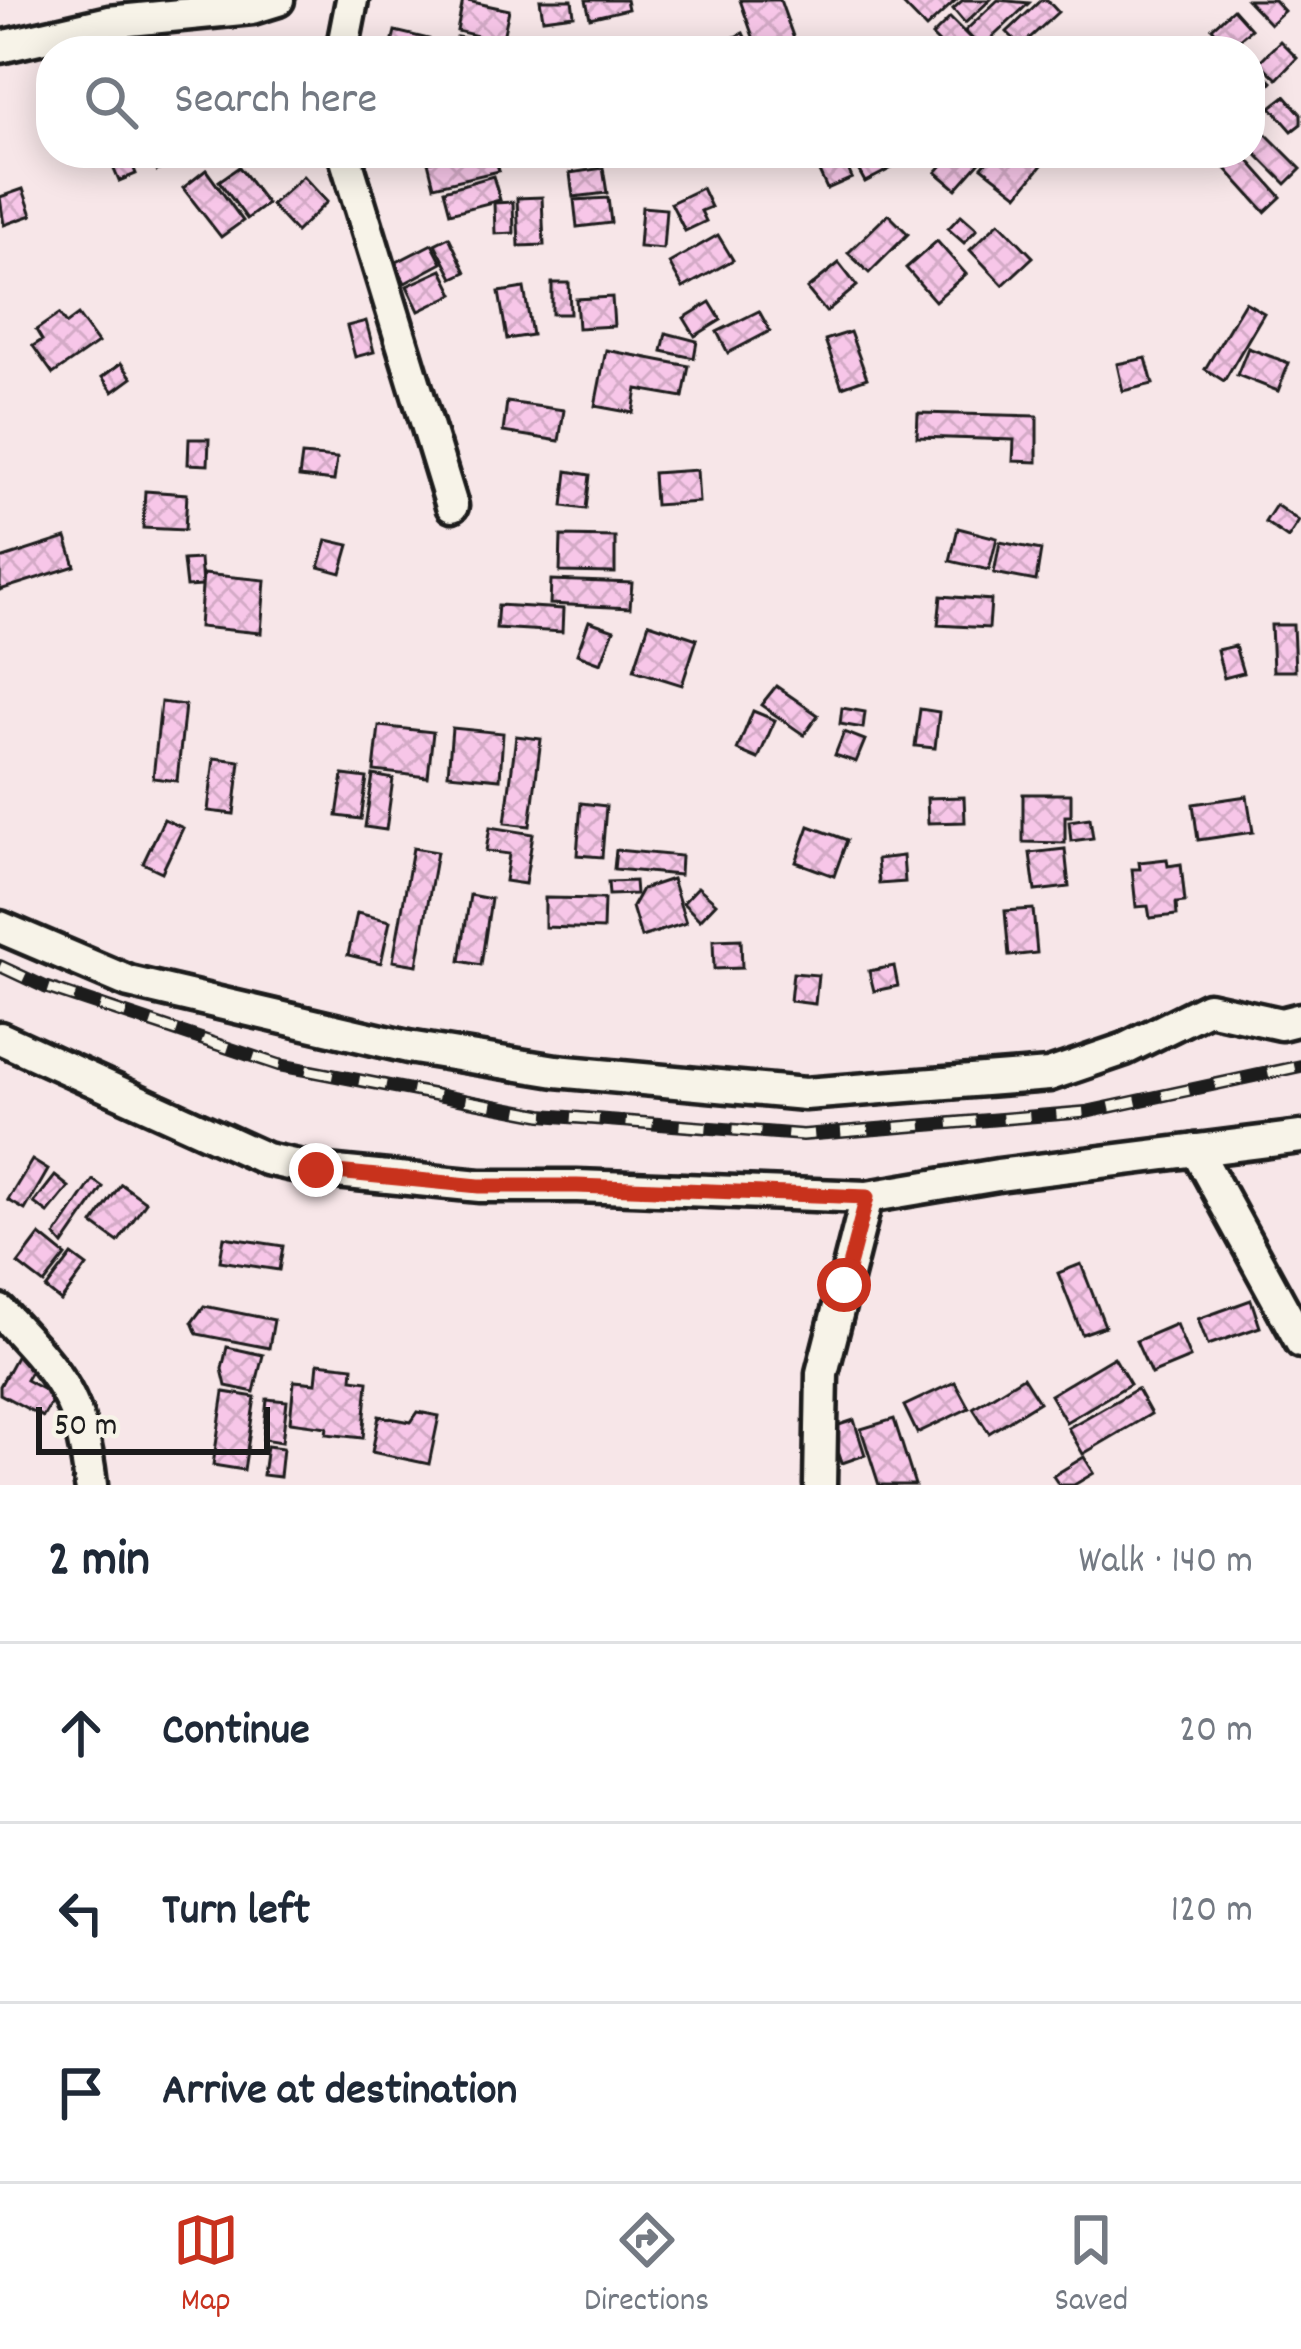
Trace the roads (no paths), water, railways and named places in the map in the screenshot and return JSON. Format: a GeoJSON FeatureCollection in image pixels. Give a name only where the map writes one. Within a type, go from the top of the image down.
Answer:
{"type":"FeatureCollection","features":[{"type":"Feature","properties":{"kind":"street"},"geometry":{"type":"LineString","coordinates":[[48,36],[109,22],[252,8],[278,0]]}},
{"type":"Feature","properties":{"kind":"street"},"geometry":{"type":"LineString","coordinates":[[345,36],[352,0]]}},
{"type":"Feature","properties":{"kind":"street"},"geometry":{"type":"LineString","coordinates":[[0,47],[36,39]]}},
{"type":"Feature","properties":{"kind":"street"},"geometry":{"type":"LineString","coordinates":[[349,168],[452,506]]}},
{"type":"Feature","properties":{"kind":"street"},"geometry":{"type":"LineString","coordinates":[[0,927],[129,982],[408,1047],[556,1071],[805,1094],[1048,1076],[1125,1049],[1208,1008],[1281,1024],[1301,1019]]}},
{"type":"Feature","properties":{"kind":"street"},"geometry":{"type":"LineString","coordinates":[[0,1038],[266,1159],[316,1170],[479,1186],[867,1197],[998,1175],[1301,1137]]}},
{"type":"Feature","properties":{"kind":"street"},"geometry":{"type":"LineString","coordinates":[[1196,1150],[1301,1342]]}},
{"type":"Feature","properties":{"kind":"street"},"geometry":{"type":"LineString","coordinates":[[820,1485],[822,1373],[867,1197]]}},
{"type":"Feature","properties":{"kind":"street"},"geometry":{"type":"LineString","coordinates":[[0,1311],[57,1372],[85,1434],[91,1485]]}},
{"type":"Feature","properties":{"kind":"railway"},"geometry":{"type":"LineString","coordinates":[[0,966],[45,987],[279,1065],[542,1115],[803,1135],[1086,1112],[1301,1066]]}}]}
